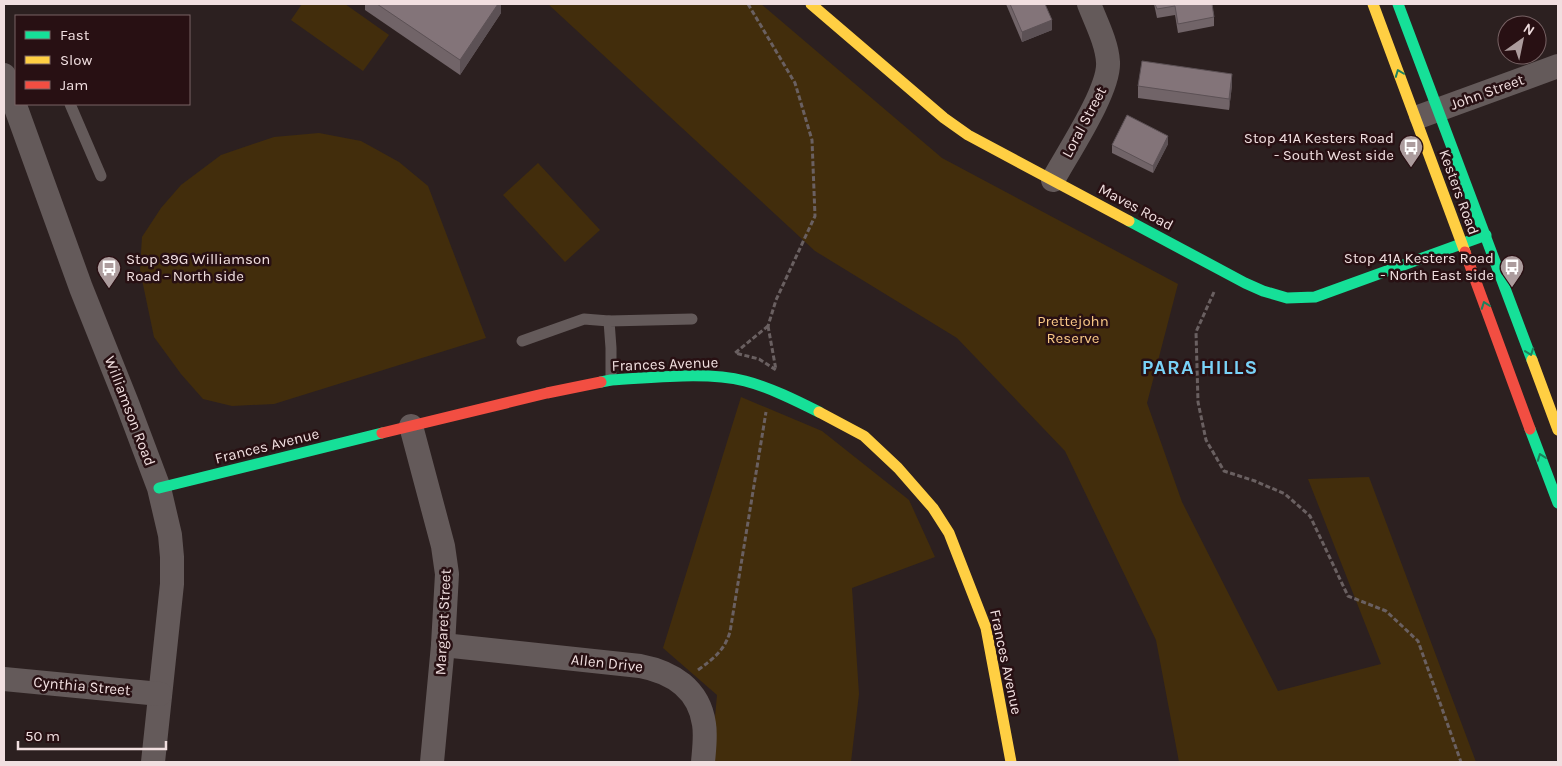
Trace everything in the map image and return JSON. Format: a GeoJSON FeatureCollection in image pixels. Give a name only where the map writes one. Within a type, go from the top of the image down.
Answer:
{"type":"FeatureCollection","features":[{"type":"Feature","properties":{"kind":"street","name":"Maves Road"},"geometry":{"type":"LineString","coordinates":[[811,4],[944,118],[989,147],[1275,296],[1296,300],[1315,297],[1486,234]]}},
{"type":"Feature","properties":{"kind":"street","name":"Loral Street"},"geometry":{"type":"LineString","coordinates":[[1053,180],[1100,94],[1108,72],[1105,46],[1090,4]]}},
{"type":"Feature","properties":{"kind":"street","name":"Kesters Road"},"geometry":{"type":"LineString","coordinates":[[1373,4],[1558,503]]}},
{"type":"Feature","properties":{"kind":"street","name":"Kesters Road"},"geometry":{"type":"LineString","coordinates":[[1398,4],[1486,234],[1558,430]]}},
{"type":"Feature","properties":{"kind":"street","name":"John Street"},"geometry":{"type":"LineString","coordinates":[[1416,118],[1558,66]]}},
{"type":"Feature","properties":{"kind":"street","name":"Williamson Road"},"geometry":{"type":"LineString","coordinates":[[4,75],[15,94]]}},
{"type":"Feature","properties":{"kind":"street","name":"Williamson Road"},"geometry":{"type":"LineString","coordinates":[[22,106],[81,288],[159,488],[167,517],[172,557],[172,584],[153,762]]}},
{"type":"Feature","properties":{"kind":"street","name":"Frances Avenue"},"geometry":{"type":"LineString","coordinates":[[159,488],[547,393],[611,380],[716,376],[746,381],[797,401],[864,436],[885,454],[933,508],[949,533],[986,628],[1011,762]]}},
{"type":"Feature","properties":{"kind":"street","name":"Margaret Street"},"geometry":{"type":"LineString","coordinates":[[411,426],[446,560],[447,594],[432,762]]}},
{"type":"Feature","properties":{"kind":"street","name":"Allen Drive"},"geometry":{"type":"LineString","coordinates":[[443,645],[640,666],[662,671],[687,687],[700,708],[704,725],[703,762]]}},
{"type":"Feature","properties":{"kind":"street","name":"Cynthia Street"},"geometry":{"type":"LineString","coordinates":[[4,679],[160,694]]}},
{"type":"Feature","properties":{"kind":"lane"},"geometry":{"type":"LineString","coordinates":[[70,105],[101,176]]}},
{"type":"Feature","properties":{"kind":"lane"},"geometry":{"type":"LineString","coordinates":[[522,341],[584,319],[692,319]]}},
{"type":"Feature","properties":{"kind":"lane"},"geometry":{"type":"LineString","coordinates":[[608,320],[611,348],[611,380]]}},
{"type":"Feature","properties":{"kind":"path"},"geometry":{"type":"LineString","coordinates":[[748,4],[795,83],[812,140],[815,216],[776,300],[768,326],[776,370],[759,359],[735,354],[768,326]]}},
{"type":"Feature","properties":{"kind":"path"},"geometry":{"type":"LineString","coordinates":[[1224,271],[1196,332],[1198,402],[1206,440],[1224,471],[1255,481],[1285,494],[1310,516],[1348,596],[1386,611],[1418,641],[1461,762]]}},
{"type":"Feature","properties":{"kind":"path"},"geometry":{"type":"LineString","coordinates":[[696,672],[718,654],[726,644],[730,632],[767,408]]}},
{"type":"Feature","properties":{"kind":"green space"},"geometry":{"type":"Polygon","coordinates":[[[302,4],[345,4],[389,35],[363,71],[291,20],[302,4]]]}},
{"type":"Feature","properties":{"kind":"green space","name":"Prettejohn Reserve"},"geometry":{"type":"Polygon","coordinates":[[[548,4],[761,4],[942,158],[1178,284],[1147,403],[1182,502],[1278,691],[1381,664],[1308,479],[1369,477],[1476,762],[1179,762],[1156,640],[1065,451],[957,338],[815,251],[548,4]]]}},
{"type":"Feature","properties":{"kind":"green space"},"geometry":{"type":"Polygon","coordinates":[[[319,133],[361,141],[399,162],[428,186],[486,338],[274,404],[232,406],[203,399],[181,374],[154,337],[140,270],[142,237],[161,208],[181,185],[221,155],[274,137],[319,133]]]}},
{"type":"Feature","properties":{"kind":"green space"},"geometry":{"type":"Polygon","coordinates":[[[538,163],[600,230],[565,262],[503,195],[538,163]]]}},
{"type":"Feature","properties":{"kind":"green space"},"geometry":{"type":"Polygon","coordinates":[[[741,397],[822,431],[909,500],[935,557],[852,588],[859,694],[851,762],[711,762],[717,695],[663,648],[741,397]]]}},
{"type":"Feature","properties":{"kind":"building"},"geometry":{"type":"Polygon","coordinates":[[[377,4],[498,4],[460,60],[377,4]]]}},
{"type":"Feature","properties":{"kind":"building"},"geometry":{"type":"Polygon","coordinates":[[[1010,4],[1045,4],[1052,20],[1022,32],[1010,4]]]}},
{"type":"Feature","properties":{"kind":"building"},"geometry":{"type":"Polygon","coordinates":[[[1155,4],[1212,4],[1214,17],[1178,24],[1175,6],[1157,9],[1155,4]]]}},
{"type":"Feature","properties":{"kind":"building"},"geometry":{"type":"Polygon","coordinates":[[[1142,61],[1232,74],[1229,99],[1138,86],[1142,61]]]}},
{"type":"Feature","properties":{"kind":"building"},"geometry":{"type":"Polygon","coordinates":[[[1127,115],[1168,136],[1153,166],[1112,145],[1127,115]]]}},
{"type":"Feature","properties":{"kind":"traffic: fast"},"geometry":{"type":"LineString","coordinates":[[1398,4],[1532,360]]}},
{"type":"Feature","properties":{"kind":"traffic: fast"},"geometry":{"type":"LineString","coordinates":[[1129,221],[1245,283],[1287,298],[1315,297],[1486,235]]}},
{"type":"Feature","properties":{"kind":"traffic: fast"},"geometry":{"type":"LineString","coordinates":[[601,382],[679,376],[730,378],[764,387],[819,412]]}},
{"type":"Feature","properties":{"kind":"traffic: fast"},"geometry":{"type":"LineString","coordinates":[[1530,429],[1558,503]]}},
{"type":"Feature","properties":{"kind":"traffic: fast"},"geometry":{"type":"LineString","coordinates":[[159,488],[382,433]]}},
{"type":"Feature","properties":{"kind":"traffic: slow"},"geometry":{"type":"LineString","coordinates":[[811,4],[944,118],[968,135],[1129,221]]}},
{"type":"Feature","properties":{"kind":"traffic: slow"},"geometry":{"type":"LineString","coordinates":[[1373,4],[1465,252]]}},
{"type":"Feature","properties":{"kind":"traffic: slow"},"geometry":{"type":"LineString","coordinates":[[1532,360],[1558,430]]}},
{"type":"Feature","properties":{"kind":"traffic: slow"},"geometry":{"type":"LineString","coordinates":[[819,412],[864,436],[898,468],[933,508],[949,533],[986,628],[1011,762]]}},
{"type":"Feature","properties":{"kind":"traffic: jam"},"geometry":{"type":"LineString","coordinates":[[1465,252],[1530,429]]}},
{"type":"Feature","properties":{"kind":"traffic: jam"},"geometry":{"type":"LineString","coordinates":[[382,433],[547,393],[601,382]]}},
{"type":"Feature","properties":{"kind":"place","name":"Stop 41A Kesters Road - South West side"},"geometry":{"type":"Point","coordinates":[1411,168]}},
{"type":"Feature","properties":{"kind":"place","name":"Stop 41A Kesters Road - North East side"},"geometry":{"type":"Point","coordinates":[1512,288]}},
{"type":"Feature","properties":{"kind":"place","name":"Stop 39G Williamson Road - North side"},"geometry":{"type":"Point","coordinates":[109,289]}},
{"type":"Feature","properties":{"kind":"district","name":"PARA HILLS"},"geometry":{"type":"Point","coordinates":[1200,367]}}]}
